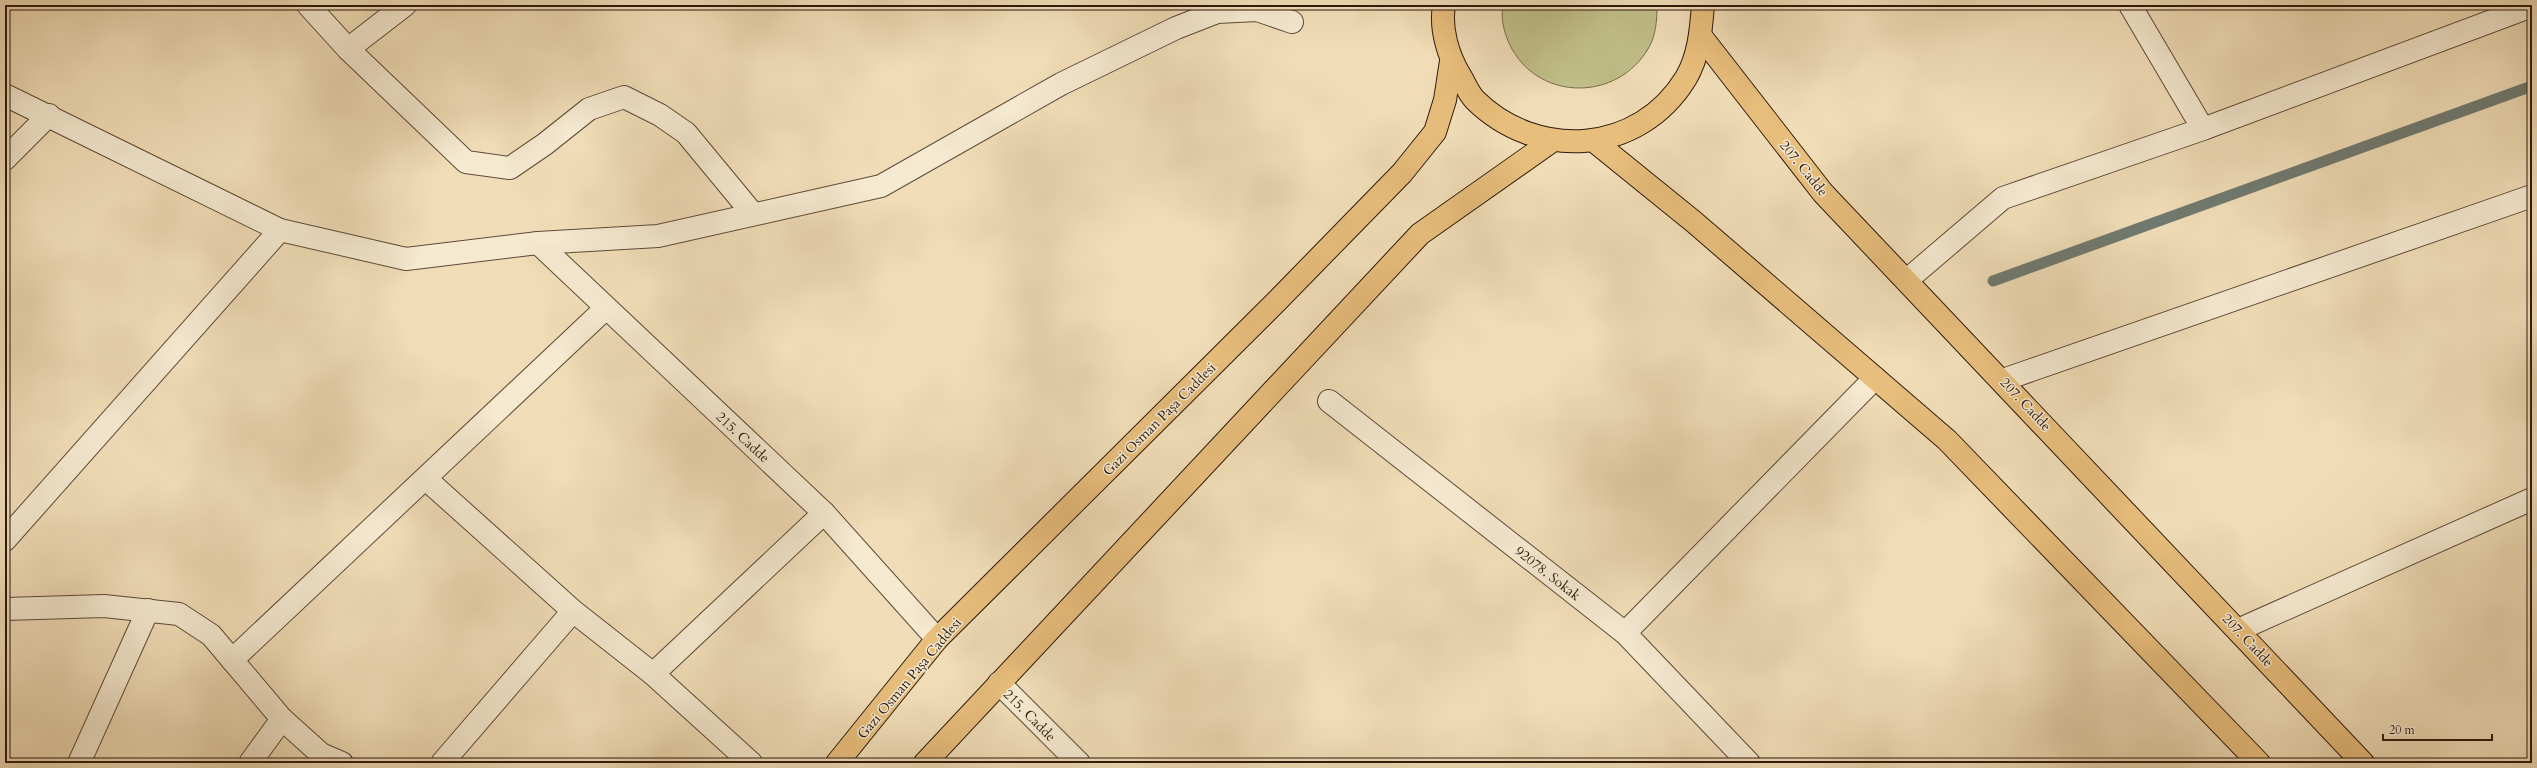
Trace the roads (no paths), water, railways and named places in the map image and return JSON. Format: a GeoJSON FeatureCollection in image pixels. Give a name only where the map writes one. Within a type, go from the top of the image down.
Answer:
{"type":"FeatureCollection","features":[{"type":"Feature","properties":{"kind":"main road"},"geometry":{"type":"LineString","coordinates":[[1440,9],[1451,61],[1474,99],[1510,127],[1552,141],[1594,141],[1630,129],[1662,108],[1686,77],[1700,35],[1703,5]]}},
{"type":"Feature","properties":{"kind":"main road","name":"207. Cadde"},"geometry":{"type":"LineString","coordinates":[[1700,35],[1823,193],[2003,380],[2363,763]]}},
{"type":"Feature","properties":{"kind":"main road","name":"Gazi Osman Paşa Caddesi"},"geometry":{"type":"LineString","coordinates":[[837,763],[938,639],[1277,302],[1402,173],[1435,132],[1445,100],[1451,61]]}},
{"type":"Feature","properties":{"kind":"main road"},"geometry":{"type":"LineString","coordinates":[[925,763],[1420,234],[1552,141]]}},
{"type":"Feature","properties":{"kind":"main road"},"geometry":{"type":"LineString","coordinates":[[1594,141],[1694,222],[1947,440],[2259,763]]}},
{"type":"Feature","properties":{"kind":"street"},"geometry":{"type":"LineString","coordinates":[[308,5],[348,49],[466,162],[510,168],[589,109],[624,97],[660,115],[686,133],[753,214]]}},
{"type":"Feature","properties":{"kind":"street"},"geometry":{"type":"LineString","coordinates":[[348,49],[405,5]]}},
{"type":"Feature","properties":{"kind":"street"},"geometry":{"type":"LineString","coordinates":[[2130,5],[2203,129]]}},
{"type":"Feature","properties":{"kind":"street"},"geometry":{"type":"LineString","coordinates":[[1907,280],[2003,198],[2203,129],[2532,6]]}},
{"type":"Feature","properties":{"kind":"street"},"geometry":{"type":"LineString","coordinates":[[5,95],[49,115],[280,230],[406,260],[538,243],[658,236],[881,186],[1061,84],[1176,28],[1216,12],[1257,10],[1292,22]]}},
{"type":"Feature","properties":{"kind":"street"},"geometry":{"type":"LineString","coordinates":[[5,159],[49,115]]}},
{"type":"Feature","properties":{"kind":"street"},"geometry":{"type":"LineString","coordinates":[[2003,380],[2532,196]]}},
{"type":"Feature","properties":{"kind":"street"},"geometry":{"type":"LineString","coordinates":[[5,540],[280,230]]}},
{"type":"Feature","properties":{"kind":"street","name":"215. Cadde"},"geometry":{"type":"LineString","coordinates":[[538,243],[824,514],[938,639]]}},
{"type":"Feature","properties":{"kind":"street"},"geometry":{"type":"LineString","coordinates":[[232,660],[606,308]]}},
{"type":"Feature","properties":{"kind":"street"},"geometry":{"type":"LineString","coordinates":[[1625,633],[1875,378]]}},
{"type":"Feature","properties":{"kind":"street","name":"92078. Sokak"},"geometry":{"type":"LineString","coordinates":[[1329,401],[1625,633],[1749,763]]}},
{"type":"Feature","properties":{"kind":"street"},"geometry":{"type":"LineString","coordinates":[[426,479],[573,611],[653,674],[751,763]]}},
{"type":"Feature","properties":{"kind":"street"},"geometry":{"type":"LineString","coordinates":[[2238,630],[2532,499]]}},
{"type":"Feature","properties":{"kind":"street"},"geometry":{"type":"LineString","coordinates":[[653,674],[824,514]]}},
{"type":"Feature","properties":{"kind":"street"},"geometry":{"type":"LineString","coordinates":[[5,609],[104,606],[179,614],[211,635],[282,719],[321,754],[342,763]]}},
{"type":"Feature","properties":{"kind":"street"},"geometry":{"type":"LineString","coordinates":[[79,763],[148,610]]}},
{"type":"Feature","properties":{"kind":"street"},"geometry":{"type":"LineString","coordinates":[[442,763],[573,611]]}},
{"type":"Feature","properties":{"kind":"street","name":"215. Cadde"},"geometry":{"type":"LineString","coordinates":[[999,683],[1079,763]]}},
{"type":"Feature","properties":{"kind":"street"},"geometry":{"type":"LineString","coordinates":[[250,763],[282,719]]}},
{"type":"Feature","properties":{"kind":"waterway"},"geometry":{"type":"LineString","coordinates":[[1993,281],[2532,86]]}}]}
